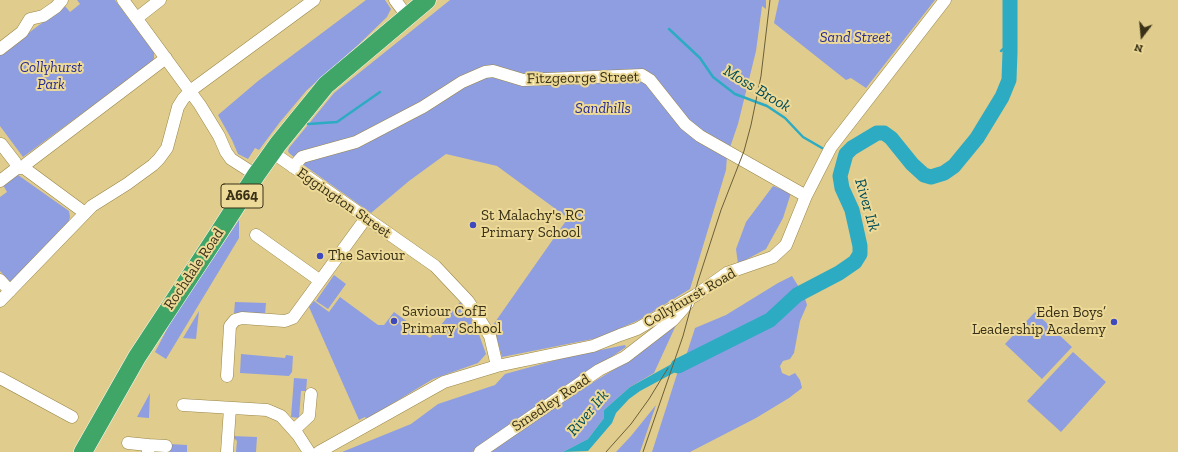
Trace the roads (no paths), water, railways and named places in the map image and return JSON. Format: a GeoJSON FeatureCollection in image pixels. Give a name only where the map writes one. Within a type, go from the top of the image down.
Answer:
{"type":"FeatureCollection","features":[{"type":"Feature","properties":{"kind":"highway","name":"Rochdale Road"},"geometry":{"type":"LineString","coordinates":[[83,452],[137,356],[272,152],[326,85],[427,0]]}},
{"type":"Feature","properties":{"kind":"street"},"geometry":{"type":"LineString","coordinates":[[0,49],[22,32],[30,19],[43,16],[56,7],[62,0]]}},
{"type":"Feature","properties":{"kind":"street"},"geometry":{"type":"LineString","coordinates":[[123,0],[190,91],[212,124],[231,159],[256,175]]}},
{"type":"Feature","properties":{"kind":"street"},"geometry":{"type":"LineString","coordinates":[[137,18],[160,0]]}},
{"type":"Feature","properties":{"kind":"street"},"geometry":{"type":"LineString","coordinates":[[395,0],[407,16]]}},
{"type":"Feature","properties":{"kind":"street","name":"Collyhurst Road"},"geometry":{"type":"LineString","coordinates":[[319,452],[444,382],[497,366],[593,346],[637,329],[696,295],[727,273],[773,257],[786,245],[806,196],[831,147],[945,0]]}},
{"type":"Feature","properties":{"kind":"street"},"geometry":{"type":"LineString","coordinates":[[0,301],[92,206],[127,184],[160,159],[167,148],[178,107],[190,91],[309,1]]}},
{"type":"Feature","properties":{"kind":"street"},"geometry":{"type":"LineString","coordinates":[[0,181],[21,168],[166,58]]}},
{"type":"Feature","properties":{"kind":"street","name":"Fitzgeorge Street"},"geometry":{"type":"LineString","coordinates":[[293,167],[302,158],[356,142],[423,107],[462,82],[485,72],[493,71],[523,80],[642,75],[650,80],[685,124],[700,136],[806,196]]}},
{"type":"Feature","properties":{"kind":"street"},"geometry":{"type":"LineString","coordinates":[[1,144],[21,168],[85,213]]}},
{"type":"Feature","properties":{"kind":"street","name":"Eggington Street"},"geometry":{"type":"LineString","coordinates":[[272,152],[434,266],[468,301],[490,336],[497,366]]}},
{"type":"Feature","properties":{"kind":"street"},"geometry":{"type":"LineString","coordinates":[[227,376],[230,326],[235,320],[242,318],[285,321],[293,318],[319,280],[366,218]]}},
{"type":"Feature","properties":{"kind":"street"},"geometry":{"type":"LineString","coordinates":[[256,235],[319,280]]}},
{"type":"Feature","properties":{"kind":"street"},"geometry":{"type":"LineString","coordinates":[[0,280],[10,291]]}},
{"type":"Feature","properties":{"kind":"street","name":"Smedley Road"},"geometry":{"type":"LineString","coordinates":[[480,452],[599,370],[625,357],[673,320],[696,295]]}},
{"type":"Feature","properties":{"kind":"street"},"geometry":{"type":"LineString","coordinates":[[0,378],[72,417]]}},
{"type":"Feature","properties":{"kind":"street"},"geometry":{"type":"LineString","coordinates":[[294,430],[309,416],[311,394]]}},
{"type":"Feature","properties":{"kind":"street"},"geometry":{"type":"LineString","coordinates":[[183,405],[267,410],[281,416],[294,430],[309,452]]}},
{"type":"Feature","properties":{"kind":"street"},"geometry":{"type":"LineString","coordinates":[[227,452],[230,408]]}},
{"type":"Feature","properties":{"kind":"street"},"geometry":{"type":"LineString","coordinates":[[128,443],[148,449],[166,446]]}},
{"type":"Feature","properties":{"kind":"waterway","name":"River Irk"},"geometry":{"type":"LineString","coordinates":[[678,366],[770,320],[797,295],[839,273],[855,262],[860,254],[860,246],[852,210],[842,188],[840,176],[846,154],[852,148],[877,133],[884,133],[891,138],[912,164],[924,175],[931,177],[944,173],[954,166],[977,138],[1002,97],[1009,80],[1010,0]]}},
{"type":"Feature","properties":{"kind":"waterway","name":"Moss Brook"},"geometry":{"type":"LineString","coordinates":[[669,29],[700,58],[713,77],[735,94],[767,106],[785,118],[803,137],[822,148]]}},
{"type":"Feature","properties":{"kind":"waterway","name":"Moss Brook"},"geometry":{"type":"LineString","coordinates":[[1001,51],[1010,43]]}},
{"type":"Feature","properties":{"kind":"waterway","name":"Moss Brook"},"geometry":{"type":"LineString","coordinates":[[308,124],[337,122],[380,92]]}},
{"type":"Feature","properties":{"kind":"tram line"},"geometry":{"type":"LineString","coordinates":[[643,452],[683,336],[698,281],[721,210],[744,151],[761,76],[770,0]]}},
{"type":"Feature","properties":{"kind":"tram line"},"geometry":{"type":"LineString","coordinates":[[606,452],[631,424],[649,399],[668,368]]}},
{"type":"Feature","properties":{"kind":"place","name":"St Malachy's RC Primary School"},"geometry":{"type":"Point","coordinates":[473,225]}},
{"type":"Feature","properties":{"kind":"place","name":"The Saviour"},"geometry":{"type":"Point","coordinates":[320,256]}},
{"type":"Feature","properties":{"kind":"place","name":"Saviour CofE Primary School"},"geometry":{"type":"Point","coordinates":[394,321]}},
{"type":"Feature","properties":{"kind":"place","name":"Eden Boys’ Leadership Academy"},"geometry":{"type":"Point","coordinates":[1114,322]}},
{"type":"Feature","properties":{"kind":"park label","name":"Sand Street"},"geometry":{"type":"Point","coordinates":[855,38]}},
{"type":"Feature","properties":{"kind":"park label","name":"Collyhurst Park"},"geometry":{"type":"Point","coordinates":[51,76]}},
{"type":"Feature","properties":{"kind":"park label","name":"Sandhills"},"geometry":{"type":"Point","coordinates":[603,109]}}]}
